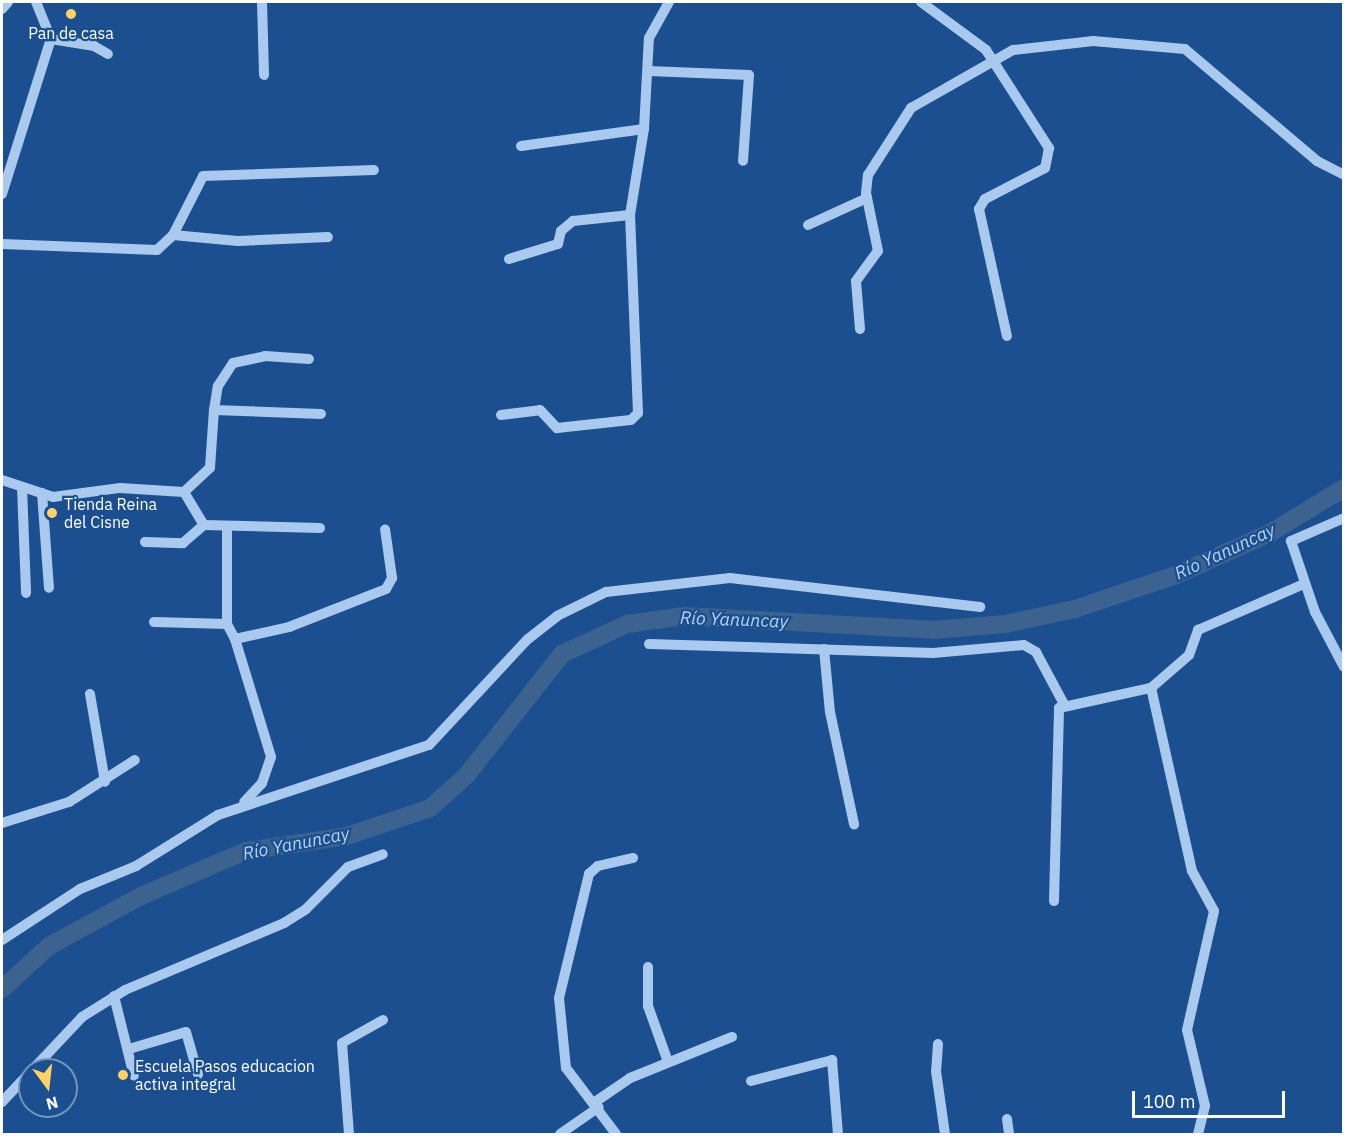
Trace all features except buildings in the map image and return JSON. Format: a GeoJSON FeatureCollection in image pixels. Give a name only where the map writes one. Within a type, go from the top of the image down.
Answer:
{"type":"FeatureCollection","features":[{"type":"Feature","properties":{"kind":"street"},"geometry":{"type":"LineString","coordinates":[[2,9],[8,2]]}},
{"type":"Feature","properties":{"kind":"street"},"geometry":{"type":"LineString","coordinates":[[2,194],[51,39],[36,2]]}},
{"type":"Feature","properties":{"kind":"street"},"geometry":{"type":"LineString","coordinates":[[262,2],[264,75]]}},
{"type":"Feature","properties":{"kind":"street"},"geometry":{"type":"LineString","coordinates":[[501,414],[540,410],[557,428],[636,417],[637,283],[630,215],[645,129],[649,38],[669,2]]}},
{"type":"Feature","properties":{"kind":"street"},"geometry":{"type":"LineString","coordinates":[[921,2],[975,39],[992,58],[1049,148],[1050,160],[985,199],[979,209],[1007,336]]}},
{"type":"Feature","properties":{"kind":"street"},"geometry":{"type":"LineString","coordinates":[[51,39],[94,46],[108,54]]}},
{"type":"Feature","properties":{"kind":"street"},"geometry":{"type":"LineString","coordinates":[[860,329],[856,281],[878,251],[867,198],[868,175],[911,108],[992,58],[1013,50],[1093,41],[1185,49],[1317,161],[1344,176]]}},
{"type":"Feature","properties":{"kind":"street"},"geometry":{"type":"LineString","coordinates":[[648,71],[749,75],[743,162]]}},
{"type":"Feature","properties":{"kind":"street"},"geometry":{"type":"LineString","coordinates":[[521,146],[645,129]]}},
{"type":"Feature","properties":{"kind":"street"},"geometry":{"type":"LineString","coordinates":[[2,244],[145,252],[157,250],[173,235],[203,177],[374,170]]}},
{"type":"Feature","properties":{"kind":"street"},"geometry":{"type":"LineString","coordinates":[[808,225],[867,198]]}},
{"type":"Feature","properties":{"kind":"street"},"geometry":{"type":"LineString","coordinates":[[509,259],[558,244],[561,231],[573,221],[630,215]]}},
{"type":"Feature","properties":{"kind":"street"},"geometry":{"type":"LineString","coordinates":[[173,235],[238,241],[328,237]]}},
{"type":"Feature","properties":{"kind":"street"},"geometry":{"type":"LineString","coordinates":[[2,480],[42,493],[68,498],[120,488],[184,492],[205,479],[210,468],[218,386],[233,363],[265,356],[309,359]]}},
{"type":"Feature","properties":{"kind":"street"},"geometry":{"type":"LineString","coordinates":[[214,410],[321,414]]}},
{"type":"Feature","properties":{"kind":"street"},"geometry":{"type":"LineString","coordinates":[[19,485],[23,591]]}},
{"type":"Feature","properties":{"kind":"street"},"geometry":{"type":"LineString","coordinates":[[184,492],[204,525]]}},
{"type":"Feature","properties":{"kind":"street"},"geometry":{"type":"LineString","coordinates":[[42,493],[49,588]]}},
{"type":"Feature","properties":{"kind":"street"},"geometry":{"type":"LineString","coordinates":[[1344,518],[1291,541],[1304,585],[1344,667]]}},
{"type":"Feature","properties":{"kind":"street"},"geometry":{"type":"LineString","coordinates":[[145,542],[183,543],[204,525],[320,528]]}},
{"type":"Feature","properties":{"kind":"street"},"geometry":{"type":"LineString","coordinates":[[227,526],[226,624],[235,639],[271,757],[261,783],[243,804]]}},
{"type":"Feature","properties":{"kind":"street"},"geometry":{"type":"LineString","coordinates":[[235,639],[289,627],[386,589],[392,578],[385,529]]}},
{"type":"Feature","properties":{"kind":"street"},"geometry":{"type":"LineString","coordinates":[[2,940],[80,890],[136,866],[243,804],[429,745],[528,639],[557,616],[606,592],[730,578],[980,607]]}},
{"type":"Feature","properties":{"kind":"street"},"geometry":{"type":"LineString","coordinates":[[1054,901],[1057,713],[1065,706],[1151,688],[1190,655],[1198,630],[1304,585]]}},
{"type":"Feature","properties":{"kind":"street"},"geometry":{"type":"LineString","coordinates":[[154,622],[226,624]]}},
{"type":"Feature","properties":{"kind":"street"},"geometry":{"type":"LineString","coordinates":[[649,644],[933,653],[1024,645],[1036,652],[1065,706]]}},
{"type":"Feature","properties":{"kind":"street"},"geometry":{"type":"LineString","coordinates":[[824,649],[830,712],[854,824]]}},
{"type":"Feature","properties":{"kind":"street"},"geometry":{"type":"LineString","coordinates":[[1151,688],[1192,871],[1214,911],[1187,1030],[1205,1106],[1198,1134]]}},
{"type":"Feature","properties":{"kind":"street"},"geometry":{"type":"LineString","coordinates":[[90,693],[105,782]]}},
{"type":"Feature","properties":{"kind":"street"},"geometry":{"type":"LineString","coordinates":[[2,823],[69,802],[105,782],[135,760]]}},
{"type":"Feature","properties":{"kind":"street"},"geometry":{"type":"LineString","coordinates":[[2,1101],[82,1017],[114,996],[284,923],[306,909],[348,867],[383,854]]}},
{"type":"Feature","properties":{"kind":"street"},"geometry":{"type":"LineString","coordinates":[[616,1134],[597,1105],[572,1082],[566,1068],[559,998],[589,874],[598,867],[633,858]]}},
{"type":"Feature","properties":{"kind":"street"},"geometry":{"type":"LineString","coordinates":[[648,967],[646,998],[668,1062]]}},
{"type":"Feature","properties":{"kind":"street"},"geometry":{"type":"LineString","coordinates":[[114,996],[134,1076]]}},
{"type":"Feature","properties":{"kind":"street"},"geometry":{"type":"LineString","coordinates":[[349,1134],[342,1043],[383,1020]]}},
{"type":"Feature","properties":{"kind":"street"},"geometry":{"type":"LineString","coordinates":[[129,1049],[186,1032],[198,1074]]}},
{"type":"Feature","properties":{"kind":"street"},"geometry":{"type":"LineString","coordinates":[[560,1134],[597,1105],[668,1062],[732,1037]]}},
{"type":"Feature","properties":{"kind":"street"},"geometry":{"type":"LineString","coordinates":[[939,1044],[936,1071],[945,1134]]}},
{"type":"Feature","properties":{"kind":"street"},"geometry":{"type":"LineString","coordinates":[[751,1081],[832,1060],[838,1134]]}},
{"type":"Feature","properties":{"kind":"street"},"geometry":{"type":"LineString","coordinates":[[1007,1119],[1009,1134]]}},
{"type":"Feature","properties":{"kind":"waterway","name":"Río Yanuncay"},"geometry":{"type":"LineString","coordinates":[[2,989],[49,946],[141,896],[246,851],[347,836],[430,808],[466,776],[562,654],[627,624],[685,616],[933,630],[1005,624],[1075,609],[1176,575],[1270,533],[1344,488]]}},
{"type":"Feature","properties":{"kind":"place","name":"Pan de casa"},"geometry":{"type":"Point","coordinates":[71,14]}},
{"type":"Feature","properties":{"kind":"place","name":"Tienda Reina del Cisne"},"geometry":{"type":"Point","coordinates":[52,513]}},
{"type":"Feature","properties":{"kind":"place","name":"Escuela Pasos educacion activa integral"},"geometry":{"type":"Point","coordinates":[123,1075]}}]}
